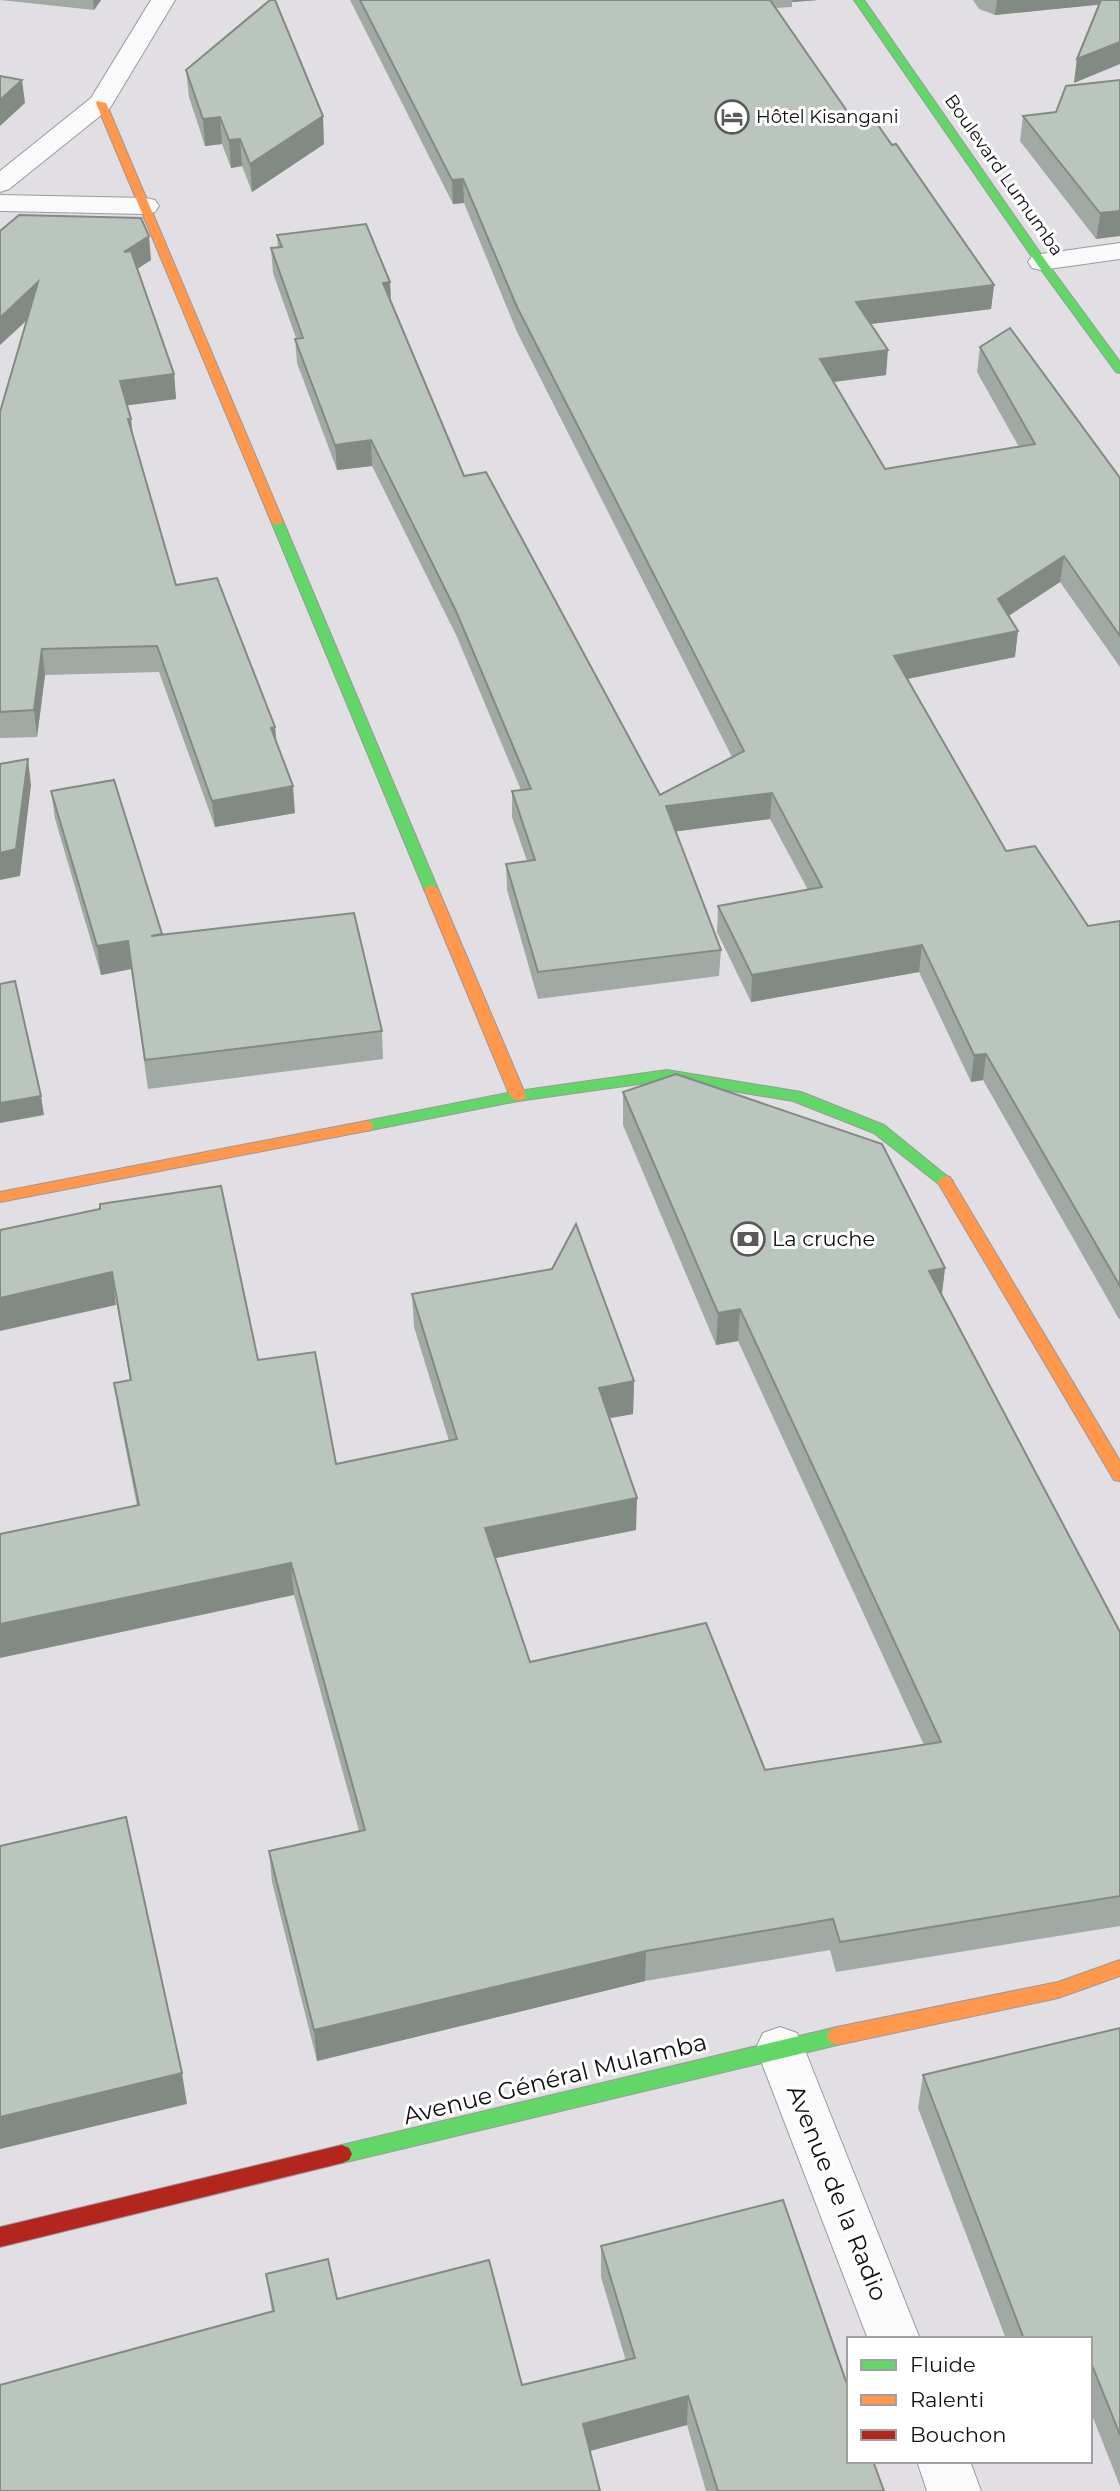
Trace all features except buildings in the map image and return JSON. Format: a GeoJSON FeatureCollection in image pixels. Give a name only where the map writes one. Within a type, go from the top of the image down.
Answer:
{"type":"FeatureCollection","features":[{"type":"Feature","properties":{"kind":"street"},"geometry":{"type":"LineString","coordinates":[[0,184],[101,103],[163,0]]}},
{"type":"Feature","properties":{"kind":"street","name":"Boulevard Lumumba"},"geometry":{"type":"LineString","coordinates":[[859,0],[1041,262],[1120,370]]}},
{"type":"Feature","properties":{"kind":"street"},"geometry":{"type":"LineString","coordinates":[[101,103],[518,1096]]}},
{"type":"Feature","properties":{"kind":"street"},"geometry":{"type":"LineString","coordinates":[[0,203],[146,206]]}},
{"type":"Feature","properties":{"kind":"street"},"geometry":{"type":"LineString","coordinates":[[1041,262],[1120,251]]}},
{"type":"Feature","properties":{"kind":"street"},"geometry":{"type":"LineString","coordinates":[[0,1197],[518,1096],[667,1075],[796,1096],[879,1129],[949,1184],[1120,1475]]}},
{"type":"Feature","properties":{"kind":"street","name":"Avenue Général Mulamba"},"geometry":{"type":"LineString","coordinates":[[0,2237],[779,2048],[1058,1990],[1120,1968]]}},
{"type":"Feature","properties":{"kind":"street","name":"Avenue de la Radio"},"geometry":{"type":"LineString","coordinates":[[779,2048],[893,2337]]}},
{"type":"Feature","properties":{"kind":"street"},"geometry":{"type":"LineString","coordinates":[[944,2463],[954,2491]]}},
{"type":"Feature","properties":{"kind":"traffic: fast"},"geometry":{"type":"LineString","coordinates":[[859,0],[1041,262],[1120,370]]}},
{"type":"Feature","properties":{"kind":"traffic: fast"},"geometry":{"type":"LineString","coordinates":[[277,521],[431,889]]}},
{"type":"Feature","properties":{"kind":"traffic: fast"},"geometry":{"type":"LineString","coordinates":[[366,1126],[518,1096],[667,1075],[796,1096],[879,1129],[945,1181]]}},
{"type":"Feature","properties":{"kind":"traffic: fast"},"geometry":{"type":"LineString","coordinates":[[342,2154],[837,2036]]}},
{"type":"Feature","properties":{"kind":"traffic: slow"},"geometry":{"type":"LineString","coordinates":[[101,103],[277,521]]}},
{"type":"Feature","properties":{"kind":"traffic: slow"},"geometry":{"type":"LineString","coordinates":[[431,889],[518,1096]]}},
{"type":"Feature","properties":{"kind":"traffic: slow"},"geometry":{"type":"LineString","coordinates":[[0,1197],[366,1126]]}},
{"type":"Feature","properties":{"kind":"traffic: slow"},"geometry":{"type":"LineString","coordinates":[[945,1181],[1120,1475]]}},
{"type":"Feature","properties":{"kind":"traffic: slow"},"geometry":{"type":"LineString","coordinates":[[837,2036],[1058,1990],[1120,1968]]}},
{"type":"Feature","properties":{"kind":"traffic: jam"},"geometry":{"type":"LineString","coordinates":[[0,2237],[342,2154]]}},
{"type":"Feature","properties":{"kind":"place","name":"Hôtel Kisangani"},"geometry":{"type":"Point","coordinates":[732,117]}},
{"type":"Feature","properties":{"kind":"place","name":"La cruche"},"geometry":{"type":"Point","coordinates":[748,1239]}}]}
